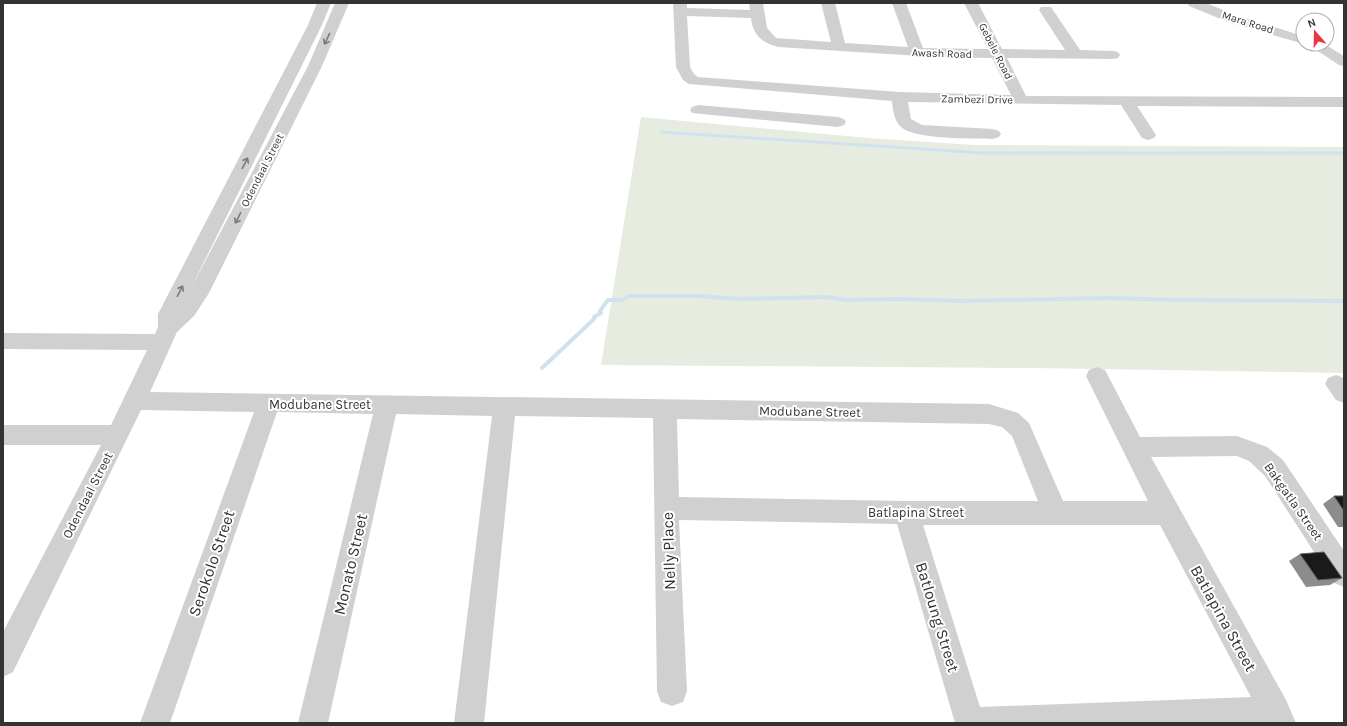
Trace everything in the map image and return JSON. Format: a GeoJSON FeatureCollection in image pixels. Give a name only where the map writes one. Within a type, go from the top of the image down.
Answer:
{"type":"FeatureCollection","features":[{"type":"Feature","properties":{"kind":"street","name":"Odendaal Street"},"geometry":{"type":"LineString","coordinates":[[3,662],[118,435],[165,335],[168,314],[315,25],[324,3]]}},
{"type":"Feature","properties":{"kind":"street","name":"Odendaal Street"},"geometry":{"type":"LineString","coordinates":[[165,335],[187,311],[199,293],[315,66],[342,3]]}},
{"type":"Feature","properties":{"kind":"street"},"geometry":{"type":"LineString","coordinates":[[828,3],[839,47]]}},
{"type":"Feature","properties":{"kind":"street"},"geometry":{"type":"LineString","coordinates":[[899,3],[917,52]]}},
{"type":"Feature","properties":{"kind":"street","name":"Gebele Road"},"geometry":{"type":"LineString","coordinates":[[971,3],[1021,100]]}},
{"type":"Feature","properties":{"kind":"street","name":"Mara Road"},"geometry":{"type":"LineString","coordinates":[[1194,3],[1233,19],[1295,38]]}},
{"type":"Feature","properties":{"kind":"street"},"geometry":{"type":"LineString","coordinates":[[680,7],[756,9]]}},
{"type":"Feature","properties":{"kind":"street","name":"Zambezi Drive"},"geometry":{"type":"LineString","coordinates":[[680,7],[683,67],[688,78],[694,81],[899,97],[1021,100],[1344,102]]}},
{"type":"Feature","properties":{"kind":"street","name":"Awash Road"},"geometry":{"type":"LineString","coordinates":[[756,9],[760,32],[772,42],[917,52],[1113,55]]}},
{"type":"Feature","properties":{"kind":"street"},"geometry":{"type":"LineString","coordinates":[[1046,10],[1075,54]]}},
{"type":"Feature","properties":{"kind":"street"},"geometry":{"type":"LineString","coordinates":[[1327,52],[1344,62]]}},
{"type":"Feature","properties":{"kind":"street"},"geometry":{"type":"LineString","coordinates":[[755,115],[760,87]]}},
{"type":"Feature","properties":{"kind":"street"},"geometry":{"type":"LineString","coordinates":[[899,97],[904,122],[909,127],[920,130],[993,134]]}},
{"type":"Feature","properties":{"kind":"street"},"geometry":{"type":"LineString","coordinates":[[1126,101],[1148,135]]}},
{"type":"Feature","properties":{"kind":"street"},"geometry":{"type":"LineString","coordinates":[[698,110],[838,122]]}},
{"type":"Feature","properties":{"kind":"street"},"geometry":{"type":"LineString","coordinates":[[3,341],[165,335]]}},
{"type":"Feature","properties":{"kind":"street","name":"Batlapina Street"},"geometry":{"type":"LineString","coordinates":[[1097,376],[1167,513],[1278,717]]}},
{"type":"Feature","properties":{"kind":"street","name":"Modubane Street"},"geometry":{"type":"LineString","coordinates":[[134,401],[268,404],[387,404],[665,410],[978,413],[999,415],[1014,422],[1023,434],[1055,512]]}},
{"type":"Feature","properties":{"kind":"street","name":"Serokolo Street"},"geometry":{"type":"LineString","coordinates":[[155,723],[268,404]]}},
{"type":"Feature","properties":{"kind":"street","name":"Monato Street"},"geometry":{"type":"LineString","coordinates":[[313,723],[387,404]]}},
{"type":"Feature","properties":{"kind":"street"},"geometry":{"type":"LineString","coordinates":[[469,723],[505,406]]}},
{"type":"Feature","properties":{"kind":"street","name":"Nelly Place"},"geometry":{"type":"LineString","coordinates":[[665,410],[666,508],[672,691]]}},
{"type":"Feature","properties":{"kind":"street"},"geometry":{"type":"LineString","coordinates":[[3,435],[118,435]]}},
{"type":"Feature","properties":{"kind":"street","name":"Bakgatla Street"},"geometry":{"type":"LineString","coordinates":[[1134,447],[1237,446],[1258,454],[1278,472],[1344,574]]}},
{"type":"Feature","properties":{"kind":"street","name":"Batlapina Street"},"geometry":{"type":"LineString","coordinates":[[666,508],[906,513],[1167,513]]}},
{"type":"Feature","properties":{"kind":"street","name":"Batloung Street"},"geometry":{"type":"LineString","coordinates":[[906,513],[970,723],[1278,717]]}},
{"type":"Feature","properties":{"kind":"shaded area"},"geometry":{"type":"Polygon","coordinates":[[[641,117],[868,138],[974,145],[1344,147],[1344,373],[1032,368],[601,365],[641,117]]]}},
{"type":"Feature","properties":{"kind":"building"},"geometry":{"type":"Polygon","coordinates":[[[1334,496],[1344,496],[1344,511],[1334,496]]]}},
{"type":"Feature","properties":{"kind":"building"},"geometry":{"type":"Polygon","coordinates":[[[1324,552],[1342,578],[1318,580],[1300,554],[1324,552]]]}},
{"type":"Feature","properties":{"kind":"waterway"},"geometry":{"type":"LineString","coordinates":[[662,132],[983,153],[1344,153]]}},
{"type":"Feature","properties":{"kind":"waterway"},"geometry":{"type":"LineString","coordinates":[[542,368],[594,319],[594,317],[601,313],[600,311],[608,300],[622,300],[630,296],[698,296],[740,299],[826,297],[845,300],[899,299],[962,301],[1109,298],[1344,301]]}}]}
